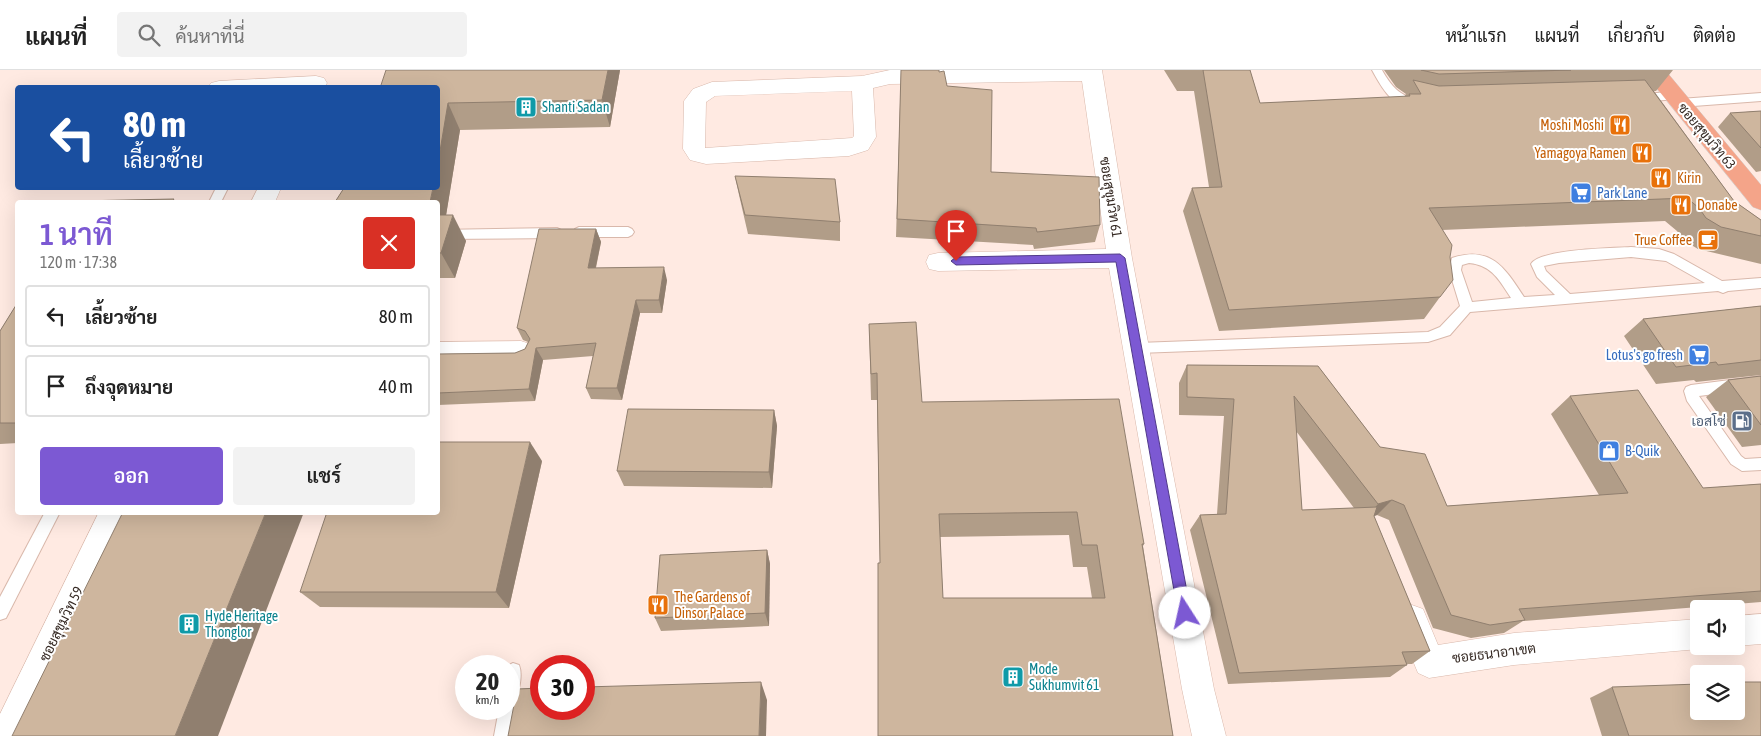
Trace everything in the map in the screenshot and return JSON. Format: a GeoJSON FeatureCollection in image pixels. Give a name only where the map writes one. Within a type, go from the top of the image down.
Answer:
{"type":"FeatureCollection","features":[{"type":"Feature","properties":{"kind":"main road","name":"ซอยสุขุมวิท 63"},"geometry":{"type":"LineString","coordinates":[[1653,70],[1756,189]]}},
{"type":"Feature","properties":{"kind":"street"},"geometry":{"type":"LineString","coordinates":[[862,83],[865,137],[860,144],[849,148],[706,156],[698,154],[694,149],[695,101],[701,94],[712,89],[862,83],[890,77],[1091,72]]}},
{"type":"Feature","properties":{"kind":"street","name":"ซอยสุขุมวิท 61"},"geometry":{"type":"LineString","coordinates":[[1091,72],[1120,258],[1138,348],[1198,689],[1209,736]]}},
{"type":"Feature","properties":{"kind":"street"},"geometry":{"type":"LineString","coordinates":[[256,85],[317,80]]}},
{"type":"Feature","properties":{"kind":"street"},"geometry":{"type":"LineString","coordinates":[[938,262],[1120,258]]}},
{"type":"Feature","properties":{"kind":"street"},"geometry":{"type":"LineString","coordinates":[[440,353],[521,352]]}},
{"type":"Feature","properties":{"kind":"street","name":"ซอยสุขุมวิท 59"},"geometry":{"type":"LineString","coordinates":[[7,736],[113,515]]}},
{"type":"Feature","properties":{"kind":"street","name":"ซอยธนาอาเขต"},"geometry":{"type":"LineString","coordinates":[[1401,592],[1429,662],[1514,649],[1690,635]]}},
{"type":"Feature","properties":{"kind":"street"},"geometry":{"type":"LineString","coordinates":[[1745,630],[1761,629]]}},
{"type":"Feature","properties":{"kind":"lane"},"geometry":{"type":"LineString","coordinates":[[1377,70],[1389,92],[1403,102],[1425,104]]}},
{"type":"Feature","properties":{"kind":"lane"},"geometry":{"type":"LineString","coordinates":[[1624,99],[1677,100],[1761,97]]}},
{"type":"Feature","properties":{"kind":"lane"},"geometry":{"type":"LineString","coordinates":[[440,235],[628,232]]}},
{"type":"Feature","properties":{"kind":"lane"},"geometry":{"type":"LineString","coordinates":[[1568,300],[1541,274],[1538,264],[1546,260],[1559,258],[1636,252],[1655,253],[1669,256],[1696,270],[1723,288]]}},
{"type":"Feature","properties":{"kind":"lane"},"geometry":{"type":"LineString","coordinates":[[1467,307],[1454,270],[1456,261],[1469,258],[1488,260],[1496,266],[1521,303]]}},
{"type":"Feature","properties":{"kind":"lane"},"geometry":{"type":"LineString","coordinates":[[1138,348],[1428,337],[1445,330],[1467,307],[1723,288],[1761,283]]}},
{"type":"Feature","properties":{"kind":"lane"},"geometry":{"type":"LineString","coordinates":[[1761,382],[1691,391],[1692,397],[1736,460],[1742,465],[1761,464]]}},
{"type":"Feature","properties":{"kind":"lane"},"geometry":{"type":"LineString","coordinates":[[0,612],[51,515]]}},
{"type":"Feature","properties":{"kind":"lane"},"geometry":{"type":"LineString","coordinates":[[502,736],[505,720]]}},
{"type":"Feature","properties":{"kind":"building"},"geometry":{"type":"Polygon","coordinates":[[[386,70],[608,70],[602,100],[448,103],[440,151],[440,85],[381,85],[386,70]]]}},
{"type":"Feature","properties":{"kind":"building"},"geometry":{"type":"Polygon","coordinates":[[[901,70],[944,71],[947,86],[992,90],[991,172],[1099,177],[1100,225],[1037,232],[1036,228],[897,219],[901,70]]]}},
{"type":"Feature","properties":{"kind":"building"},"geometry":{"type":"Polygon","coordinates":[[[1203,70],[1250,70],[1260,103],[1421,94],[1413,80],[1439,86],[1645,80],[1734,201],[1761,220],[1761,236],[1721,227],[1706,218],[1699,208],[1687,198],[1429,208],[1452,245],[1450,257],[1453,280],[1440,297],[1229,310],[1192,188],[1222,187],[1203,70]]]}},
{"type":"Feature","properties":{"kind":"building"},"geometry":{"type":"Polygon","coordinates":[[[1421,70],[1571,70],[1439,74],[1421,70]]]}},
{"type":"Feature","properties":{"kind":"building"},"geometry":{"type":"Polygon","coordinates":[[[1761,111],[1761,148],[1730,113],[1761,111]]]}},
{"type":"Feature","properties":{"kind":"building"},"geometry":{"type":"Polygon","coordinates":[[[735,176],[835,179],[840,222],[745,215],[735,176]]]}},
{"type":"Feature","properties":{"kind":"building"},"geometry":{"type":"Polygon","coordinates":[[[343,190],[433,190],[430,200],[336,200],[343,190]]]}},
{"type":"Feature","properties":{"kind":"building"},"geometry":{"type":"Polygon","coordinates":[[[174,199],[173,200],[126,200],[174,199]]]}},
{"type":"Feature","properties":{"kind":"building"},"geometry":{"type":"Polygon","coordinates":[[[440,215],[453,215],[441,253],[440,215]]]}},
{"type":"Feature","properties":{"kind":"building"},"geometry":{"type":"Polygon","coordinates":[[[539,229],[596,229],[588,268],[664,267],[659,300],[636,300],[617,388],[586,388],[596,343],[536,348],[529,389],[440,393],[440,354],[515,353],[525,349],[530,339],[525,331],[517,328],[539,229]]]}},
{"type":"Feature","properties":{"kind":"building"},"geometry":{"type":"Polygon","coordinates":[[[1761,306],[1761,360],[1718,365],[1716,362],[1676,367],[1643,319],[1761,306]]]}},
{"type":"Feature","properties":{"kind":"building"},"geometry":{"type":"Polygon","coordinates":[[[15,307],[15,423],[0,423],[0,331],[15,307]]]}},
{"type":"Feature","properties":{"kind":"building"},"geometry":{"type":"Polygon","coordinates":[[[916,322],[922,402],[1119,399],[1144,544],[1142,544],[1173,736],[878,736],[878,563],[880,563],[877,373],[871,374],[869,324],[916,322]],[[1077,512],[939,514],[943,598],[1105,598],[1097,545],[1082,545],[1077,512]]]}},
{"type":"Feature","properties":{"kind":"building"},"geometry":{"type":"Polygon","coordinates":[[[1187,365],[1318,366],[1380,447],[1425,454],[1447,506],[1628,493],[1570,396],[1638,390],[1703,488],[1761,484],[1761,591],[1519,609],[1525,620],[1490,625],[1451,615],[1404,505],[1392,500],[1378,504],[1294,396],[1302,510],[1377,507],[1374,516],[1430,651],[1402,652],[1407,665],[1239,673],[1200,515],[1226,514],[1234,399],[1187,397],[1187,365]]]}},
{"type":"Feature","properties":{"kind":"building"},"geometry":{"type":"Polygon","coordinates":[[[1761,376],[1761,425],[1728,380],[1761,376]]]}},
{"type":"Feature","properties":{"kind":"building"},"geometry":{"type":"Polygon","coordinates":[[[628,409],[774,410],[769,472],[617,471],[628,409]]]}},
{"type":"Feature","properties":{"kind":"building"},"geometry":{"type":"Polygon","coordinates":[[[440,442],[530,442],[496,592],[300,592],[326,515],[440,515],[440,442]]]}},
{"type":"Feature","properties":{"kind":"building","name":"Hyde Heritage Thonglor"},"geometry":{"type":"Polygon","coordinates":[[[122,515],[265,515],[175,736],[12,736],[122,515]]]}},
{"type":"Feature","properties":{"kind":"building"},"geometry":{"type":"Polygon","coordinates":[[[767,550],[765,613],[655,618],[660,555],[767,550]]]}},
{"type":"Feature","properties":{"kind":"building"},"geometry":{"type":"Polygon","coordinates":[[[761,682],[759,736],[508,736],[511,720],[520,720],[520,689],[530,688],[530,720],[595,720],[595,687],[761,682]]]}},
{"type":"Feature","properties":{"kind":"building"},"geometry":{"type":"Polygon","coordinates":[[[1745,682],[1761,682],[1761,736],[1629,736],[1612,687],[1690,684],[1690,720],[1745,720],[1745,682]]]}},
{"type":"Feature","properties":{"kind":"place","name":"Shanti Sadan"},"geometry":{"type":"Point","coordinates":[526,107]}},
{"type":"Feature","properties":{"kind":"place","name":"Moshi Moshi"},"geometry":{"type":"Point","coordinates":[1620,125]}},
{"type":"Feature","properties":{"kind":"place","name":"Yamagoya Ramen"},"geometry":{"type":"Point","coordinates":[1642,153]}},
{"type":"Feature","properties":{"kind":"place","name":"Kirin"},"geometry":{"type":"Point","coordinates":[1661,178]}},
{"type":"Feature","properties":{"kind":"place","name":"Park Lane"},"geometry":{"type":"Point","coordinates":[1581,193]}},
{"type":"Feature","properties":{"kind":"place","name":"Donabe"},"geometry":{"type":"Point","coordinates":[1681,205]}},
{"type":"Feature","properties":{"kind":"place","name":"True Coffee"},"geometry":{"type":"Point","coordinates":[1708,240]}},
{"type":"Feature","properties":{"kind":"place","name":"Lotus's go fresh"},"geometry":{"type":"Point","coordinates":[1699,355]}},
{"type":"Feature","properties":{"kind":"place","name":"เอสโซ่"},"geometry":{"type":"Point","coordinates":[1742,421]}},
{"type":"Feature","properties":{"kind":"place","name":"B-Quik"},"geometry":{"type":"Point","coordinates":[1609,451]}},
{"type":"Feature","properties":{"kind":"place","name":"The Gardens of Dinsor Palace"},"geometry":{"type":"Point","coordinates":[658,605]}},
{"type":"Feature","properties":{"kind":"place","name":"Hyde Heritage Thonglor"},"geometry":{"type":"Point","coordinates":[189,624]}},
{"type":"Feature","properties":{"kind":"place","name":"Mode Sukhumvit 61"},"geometry":{"type":"Point","coordinates":[1013,677]}},
{"type":"Feature","properties":{"kind":"route"},"geometry":{"type":"LineString","coordinates":[[956,261],[1120,258],[1185,613]]}}]}
